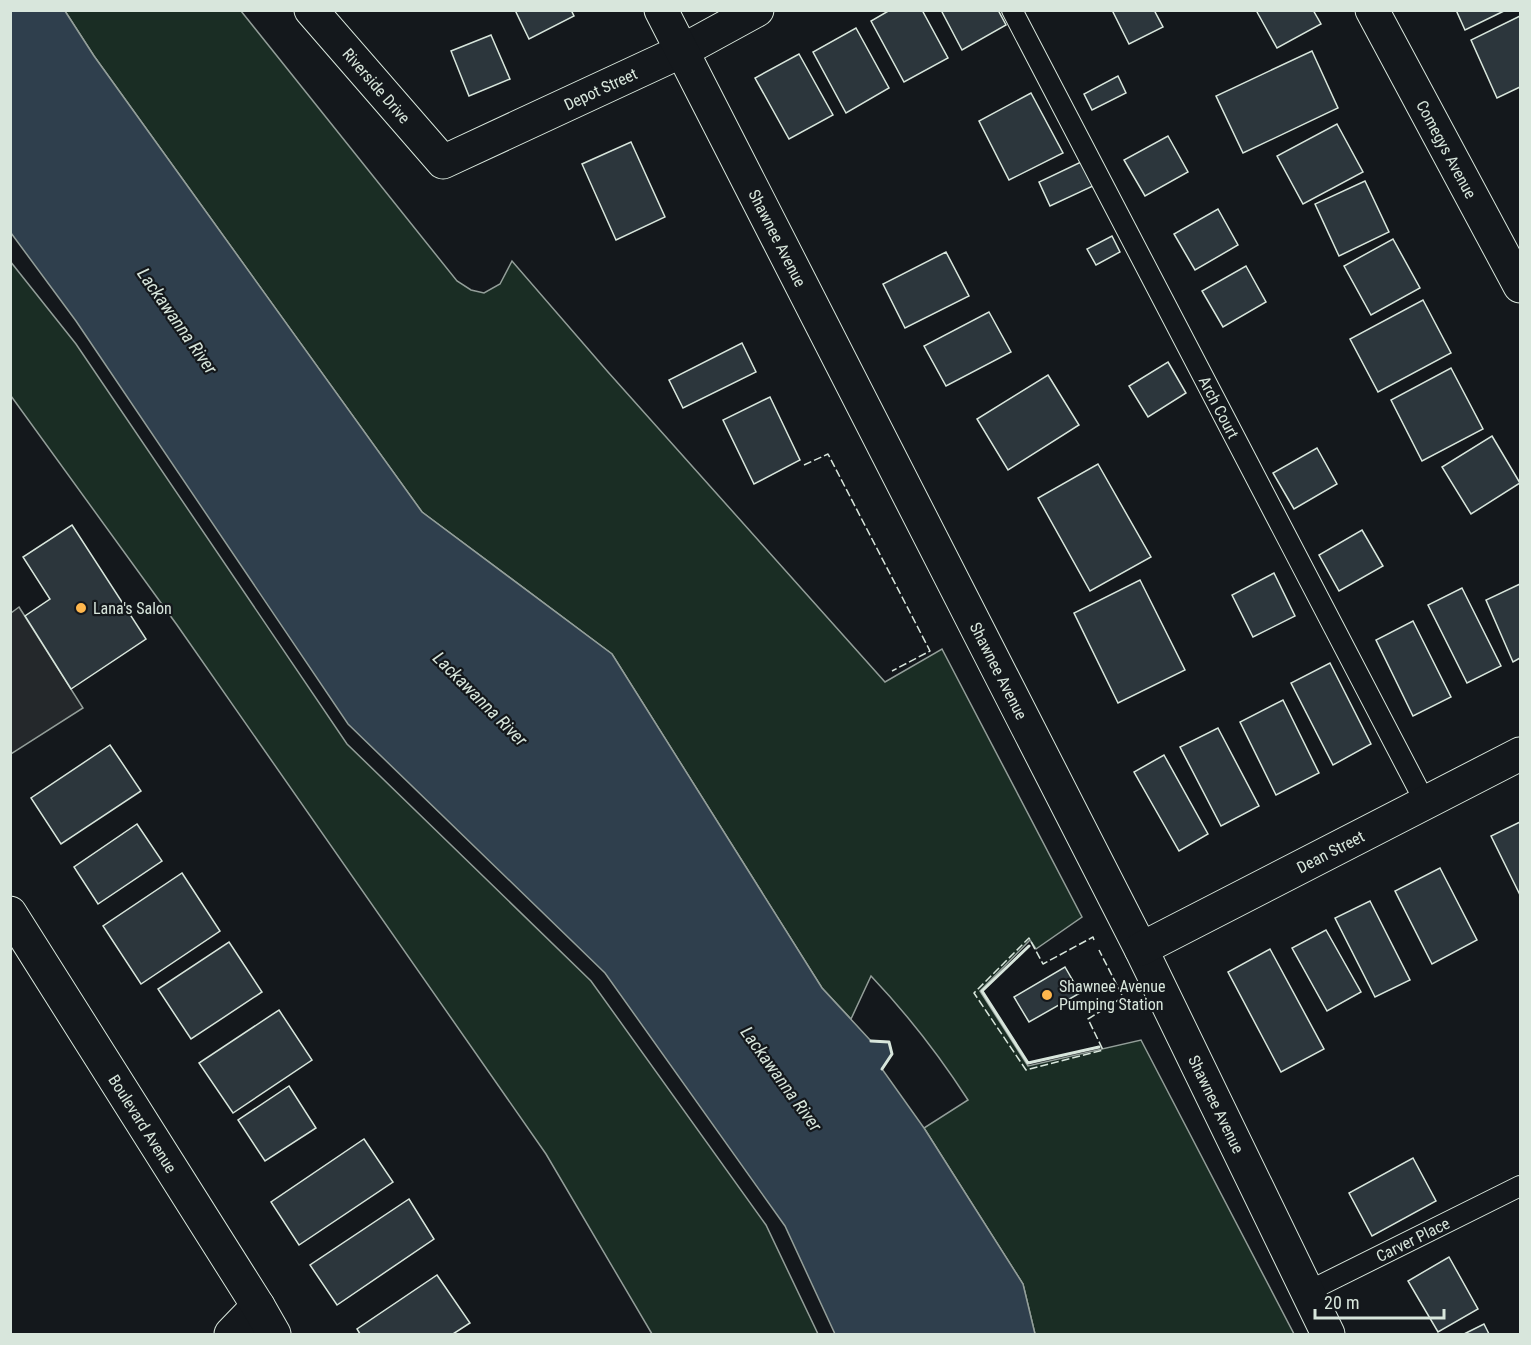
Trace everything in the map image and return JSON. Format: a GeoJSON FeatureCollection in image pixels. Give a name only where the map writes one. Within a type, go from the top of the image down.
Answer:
{"type":"FeatureCollection","features":[{"type":"Feature","properties":{"kind":"street","name":"Riverside Drive"},"geometry":{"type":"LineString","coordinates":[[311,10],[443,162]]}},
{"type":"Feature","properties":{"kind":"street","name":"Shawnee Avenue"},"geometry":{"type":"LineString","coordinates":[[661,10],[1141,949],[1328,1335]]}},
{"type":"Feature","properties":{"kind":"street","name":"Depot Street"},"geometry":{"type":"LineString","coordinates":[[443,162],[682,51],[757,10]]}},
{"type":"Feature","properties":{"kind":"street","name":"Comegys Avenue"},"geometry":{"type":"LineString","coordinates":[[1372,10],[1521,285]]}},
{"type":"Feature","properties":{"kind":"street","name":"Dean Street"},"geometry":{"type":"LineString","coordinates":[[1141,949],[1521,754]]}},
{"type":"Feature","properties":{"kind":"street","name":"Boulevard Avenue"},"geometry":{"type":"LineString","coordinates":[[10,913],[258,1306],[274,1335]]}},
{"type":"Feature","properties":{"kind":"street"},"geometry":{"type":"LineString","coordinates":[[231,1335],[258,1306]]}},
{"type":"Feature","properties":{"kind":"lane","name":"Arch Court"},"geometry":{"type":"LineString","coordinates":[[1012,10],[1426,804]]}},
{"type":"Feature","properties":{"kind":"lane","name":"Carver Place"},"geometry":{"type":"LineString","coordinates":[[1307,1292],[1521,1186]]}},
{"type":"Feature","properties":{"kind":"green space"},"geometry":{"type":"Polygon","coordinates":[[[65,11],[241,11],[457,281],[471,290],[484,293],[500,284],[512,261],[885,682],[942,649],[1082,917],[1036,949],[1030,940],[980,991],[1028,1066],[1141,1040],[1294,1334],[1035,1334],[1023,1284],[924,1128],[968,1100],[934,1051],[898,1005],[871,976],[851,1019],[822,988],[612,654],[422,512],[94,56],[65,11]]]}},
{"type":"Feature","properties":{"kind":"green space"},"geometry":{"type":"Polygon","coordinates":[[[10,261],[76,344],[347,744],[591,981],[766,1225],[818,1334],[652,1334],[546,1154],[177,625],[11,396],[10,261]]]}},
{"type":"Feature","properties":{"kind":"shaded area"},"geometry":{"type":"Polygon","coordinates":[[[19,607],[83,708],[11,754],[11,613],[19,607]]]}},
{"type":"Feature","properties":{"kind":"water","name":"Lackawanna River"},"geometry":{"type":"Polygon","coordinates":[[[11,10],[65,11],[94,56],[422,512],[612,654],[822,988],[871,1041],[889,1042],[892,1054],[882,1069],[924,1128],[1023,1284],[1035,1334],[835,1334],[785,1226],[605,973],[348,724],[76,321],[11,233],[11,10]]]}},
{"type":"Feature","properties":{"kind":"building"},"geometry":{"type":"Polygon","coordinates":[[[515,10],[571,10],[574,16],[529,39],[515,10]]]}},
{"type":"Feature","properties":{"kind":"building"},"geometry":{"type":"Polygon","coordinates":[[[890,10],[922,10],[948,58],[904,82],[871,21],[890,10]]]}},
{"type":"Feature","properties":{"kind":"building"},"geometry":{"type":"Polygon","coordinates":[[[941,10],[998,10],[1006,25],[962,50],[941,10]]]}},
{"type":"Feature","properties":{"kind":"building"},"geometry":{"type":"Polygon","coordinates":[[[1112,10],[1154,10],[1163,27],[1129,44],[1112,10]]]}},
{"type":"Feature","properties":{"kind":"building"},"geometry":{"type":"Polygon","coordinates":[[[1259,10],[1313,10],[1321,24],[1277,48],[1257,12],[1259,10]]]}},
{"type":"Feature","properties":{"kind":"building"},"geometry":{"type":"Polygon","coordinates":[[[1456,10],[1506,10],[1465,30],[1456,10]]]}},
{"type":"Feature","properties":{"kind":"building"},"geometry":{"type":"Polygon","coordinates":[[[1520,16],[1520,87],[1497,98],[1471,40],[1520,16]]]}},
{"type":"Feature","properties":{"kind":"building"},"geometry":{"type":"Polygon","coordinates":[[[856,28],[889,88],[846,113],[813,52],[856,28]]]}},
{"type":"Feature","properties":{"kind":"building"},"geometry":{"type":"Polygon","coordinates":[[[491,35],[510,79],[469,96],[451,51],[491,35]]]}},
{"type":"Feature","properties":{"kind":"building"},"geometry":{"type":"Polygon","coordinates":[[[1312,51],[1338,108],[1243,153],[1216,96],[1312,51]]]}},
{"type":"Feature","properties":{"kind":"building"},"geometry":{"type":"Polygon","coordinates":[[[799,54],[833,115],[789,139],[755,78],[799,54]]]}},
{"type":"Feature","properties":{"kind":"building"},"geometry":{"type":"Polygon","coordinates":[[[1118,76],[1126,93],[1092,110],[1084,94],[1118,76]]]}},
{"type":"Feature","properties":{"kind":"building"},"geometry":{"type":"Polygon","coordinates":[[[1031,93],[1063,153],[1009,180],[979,121],[1031,93]]]}},
{"type":"Feature","properties":{"kind":"building"},"geometry":{"type":"Polygon","coordinates":[[[1337,124],[1363,172],[1303,204],[1277,156],[1337,124]]]}},
{"type":"Feature","properties":{"kind":"building"},"geometry":{"type":"Polygon","coordinates":[[[1168,136],[1188,172],[1145,196],[1124,160],[1168,136]]]}},
{"type":"Feature","properties":{"kind":"building"},"geometry":{"type":"Polygon","coordinates":[[[631,142],[665,217],[616,240],[582,164],[631,142]]]}},
{"type":"Feature","properties":{"kind":"building"},"geometry":{"type":"Polygon","coordinates":[[[1081,162],[1093,186],[1050,206],[1039,182],[1081,162]]]}},
{"type":"Feature","properties":{"kind":"building"},"geometry":{"type":"Polygon","coordinates":[[[1365,181],[1389,232],[1339,256],[1315,204],[1365,181]]]}},
{"type":"Feature","properties":{"kind":"building"},"geometry":{"type":"Polygon","coordinates":[[[1218,209],[1238,245],[1195,270],[1174,234],[1218,209]]]}},
{"type":"Feature","properties":{"kind":"building"},"geometry":{"type":"Polygon","coordinates":[[[1112,236],[1120,252],[1096,265],[1087,249],[1112,236]]]}},
{"type":"Feature","properties":{"kind":"building"},"geometry":{"type":"Polygon","coordinates":[[[1393,239],[1420,288],[1371,315],[1344,266],[1393,239]]]}},
{"type":"Feature","properties":{"kind":"building"},"geometry":{"type":"Polygon","coordinates":[[[946,252],[969,296],[905,328],[883,284],[946,252]]]}},
{"type":"Feature","properties":{"kind":"building"},"geometry":{"type":"Polygon","coordinates":[[[1246,266],[1266,302],[1223,327],[1202,291],[1246,266]]]}},
{"type":"Feature","properties":{"kind":"building"},"geometry":{"type":"Polygon","coordinates":[[[1423,300],[1451,353],[1378,392],[1350,339],[1423,300]]]}},
{"type":"Feature","properties":{"kind":"building"},"geometry":{"type":"Polygon","coordinates":[[[989,312],[1011,352],[946,386],[924,346],[989,312]]]}},
{"type":"Feature","properties":{"kind":"building"},"geometry":{"type":"Polygon","coordinates":[[[742,343],[756,372],[683,408],[669,380],[742,343]]]}},
{"type":"Feature","properties":{"kind":"building"},"geometry":{"type":"Polygon","coordinates":[[[1168,362],[1186,393],[1148,417],[1129,386],[1168,362]]]}},
{"type":"Feature","properties":{"kind":"building"},"geometry":{"type":"Polygon","coordinates":[[[1451,368],[1483,429],[1422,461],[1391,400],[1451,368]]]}},
{"type":"Feature","properties":{"kind":"building"},"geometry":{"type":"Polygon","coordinates":[[[1048,375],[1079,425],[1008,470],[977,419],[1048,375]]]}},
{"type":"Feature","properties":{"kind":"building"},"geometry":{"type":"Polygon","coordinates":[[[770,397],[800,460],[754,484],[723,420],[770,397]]]}},
{"type":"Feature","properties":{"kind":"building"},"geometry":{"type":"Polygon","coordinates":[[[1492,436],[1520,483],[1471,514],[1442,467],[1492,436]]]}},
{"type":"Feature","properties":{"kind":"building"},"geometry":{"type":"Polygon","coordinates":[[[1317,448],[1337,484],[1294,509],[1273,473],[1317,448]]]}},
{"type":"Feature","properties":{"kind":"building"},"geometry":{"type":"Polygon","coordinates":[[[1098,464],[1151,557],[1090,591],[1038,498],[1098,464]]]}},
{"type":"Feature","properties":{"kind":"building","name":"Lana's Salon"},"geometry":{"type":"Polygon","coordinates":[[[72,525],[146,639],[71,689],[25,616],[50,599],[23,557],[72,525]]]}},
{"type":"Feature","properties":{"kind":"building"},"geometry":{"type":"Polygon","coordinates":[[[1362,530],[1383,566],[1339,591],[1319,555],[1362,530]]]}},
{"type":"Feature","properties":{"kind":"building"},"geometry":{"type":"Polygon","coordinates":[[[1274,573],[1295,616],[1253,637],[1232,595],[1274,573]]]}},
{"type":"Feature","properties":{"kind":"building"},"geometry":{"type":"Polygon","coordinates":[[[1140,580],[1185,670],[1118,703],[1074,613],[1140,580]]]}},
{"type":"Feature","properties":{"kind":"building"},"geometry":{"type":"Polygon","coordinates":[[[1520,584],[1520,658],[1513,662],[1486,600],[1520,584]]]}},
{"type":"Feature","properties":{"kind":"building"},"geometry":{"type":"Polygon","coordinates":[[[1462,588],[1501,666],[1467,683],[1428,605],[1462,588]]]}},
{"type":"Feature","properties":{"kind":"building"},"geometry":{"type":"Polygon","coordinates":[[[1413,621],[1451,697],[1413,716],[1376,640],[1413,621]]]}},
{"type":"Feature","properties":{"kind":"building"},"geometry":{"type":"Polygon","coordinates":[[[1330,663],[1371,744],[1333,765],[1291,683],[1330,663]]]}},
{"type":"Feature","properties":{"kind":"building"},"geometry":{"type":"Polygon","coordinates":[[[1283,700],[1319,773],[1276,795],[1240,722],[1283,700]]]}},
{"type":"Feature","properties":{"kind":"building"},"geometry":{"type":"Polygon","coordinates":[[[1218,728],[1259,806],[1221,826],[1180,747],[1218,728]]]}},
{"type":"Feature","properties":{"kind":"building"},"geometry":{"type":"Polygon","coordinates":[[[110,745],[141,791],[61,844],[31,798],[110,745]]]}},
{"type":"Feature","properties":{"kind":"building"},"geometry":{"type":"Polygon","coordinates":[[[1164,755],[1208,834],[1179,851],[1134,772],[1164,755]]]}},
{"type":"Feature","properties":{"kind":"building"},"geometry":{"type":"Polygon","coordinates":[[[1520,822],[1520,895],[1491,836],[1520,822]]]}},
{"type":"Feature","properties":{"kind":"building"},"geometry":{"type":"Polygon","coordinates":[[[137,824],[162,861],[98,904],[74,867],[137,824]]]}},
{"type":"Feature","properties":{"kind":"building"},"geometry":{"type":"Polygon","coordinates":[[[1440,868],[1477,940],[1432,964],[1395,891],[1440,868]]]}},
{"type":"Feature","properties":{"kind":"building"},"geometry":{"type":"Polygon","coordinates":[[[182,873],[220,931],[141,984],[103,926],[182,873]]]}},
{"type":"Feature","properties":{"kind":"building"},"geometry":{"type":"Polygon","coordinates":[[[1370,901],[1410,980],[1375,997],[1335,918],[1370,901]]]}},
{"type":"Feature","properties":{"kind":"building"},"geometry":{"type":"Polygon","coordinates":[[[1326,930],[1361,992],[1327,1011],[1292,948],[1326,930]]]}},
{"type":"Feature","properties":{"kind":"building"},"geometry":{"type":"Polygon","coordinates":[[[229,942],[262,992],[191,1039],[158,989],[229,942]]]}},
{"type":"Feature","properties":{"kind":"building"},"geometry":{"type":"Polygon","coordinates":[[[1270,949],[1324,1049],[1281,1072],[1228,972],[1270,949]]]}},
{"type":"Feature","properties":{"kind":"building","name":"Shawnee Avenue Pumping Station"},"geometry":{"type":"Polygon","coordinates":[[[1065,967],[1080,993],[1029,1022],[1014,997],[1065,967]]]}},
{"type":"Feature","properties":{"kind":"building"},"geometry":{"type":"Polygon","coordinates":[[[279,1010],[312,1060],[233,1113],[199,1063],[279,1010]]]}},
{"type":"Feature","properties":{"kind":"building"},"geometry":{"type":"Polygon","coordinates":[[[289,1086],[316,1128],[265,1161],[238,1120],[289,1086]]]}},
{"type":"Feature","properties":{"kind":"building"},"geometry":{"type":"Polygon","coordinates":[[[364,1139],[393,1182],[299,1245],[271,1202],[364,1139]]]}},
{"type":"Feature","properties":{"kind":"building"},"geometry":{"type":"Polygon","coordinates":[[[1413,1158],[1436,1201],[1372,1236],[1349,1193],[1413,1158]]]}},
{"type":"Feature","properties":{"kind":"building"},"geometry":{"type":"Polygon","coordinates":[[[409,1199],[434,1239],[337,1305],[310,1265],[409,1199]]]}},
{"type":"Feature","properties":{"kind":"building"},"geometry":{"type":"Polygon","coordinates":[[[1449,1257],[1478,1309],[1438,1332],[1408,1281],[1449,1257]]]}},
{"type":"Feature","properties":{"kind":"building"},"geometry":{"type":"Polygon","coordinates":[[[437,1275],[470,1323],[453,1334],[360,1334],[357,1329],[437,1275]]]}},
{"type":"Feature","properties":{"kind":"building"},"geometry":{"type":"Polygon","coordinates":[[[1484,1324],[1489,1334],[1464,1334],[1484,1324]]]}},
{"type":"Feature","properties":{"kind":"fence"},"geometry":{"type":"LineString","coordinates":[[804,465],[828,454],[930,651],[892,671]]}},
{"type":"Feature","properties":{"kind":"fence"},"geometry":{"type":"LineString","coordinates":[[1094,940],[1093,937],[1043,964],[1029,938],[974,993],[1026,1070],[1103,1050],[1088,1019],[1123,997],[1099,950]]}},
{"type":"Feature","properties":{"kind":"wall"},"geometry":{"type":"LineString","coordinates":[[1029,946],[982,991],[1028,1063],[1099,1047]]}},
{"type":"Feature","properties":{"kind":"wall"},"geometry":{"type":"LineString","coordinates":[[871,1041],[889,1042],[892,1054],[882,1069]]}},
{"type":"Feature","properties":{"kind":"place","name":"Lana's Salon"},"geometry":{"type":"Point","coordinates":[81,608]}},
{"type":"Feature","properties":{"kind":"place","name":"Shawnee Avenue Pumping Station"},"geometry":{"type":"Point","coordinates":[1047,995]}}]}
